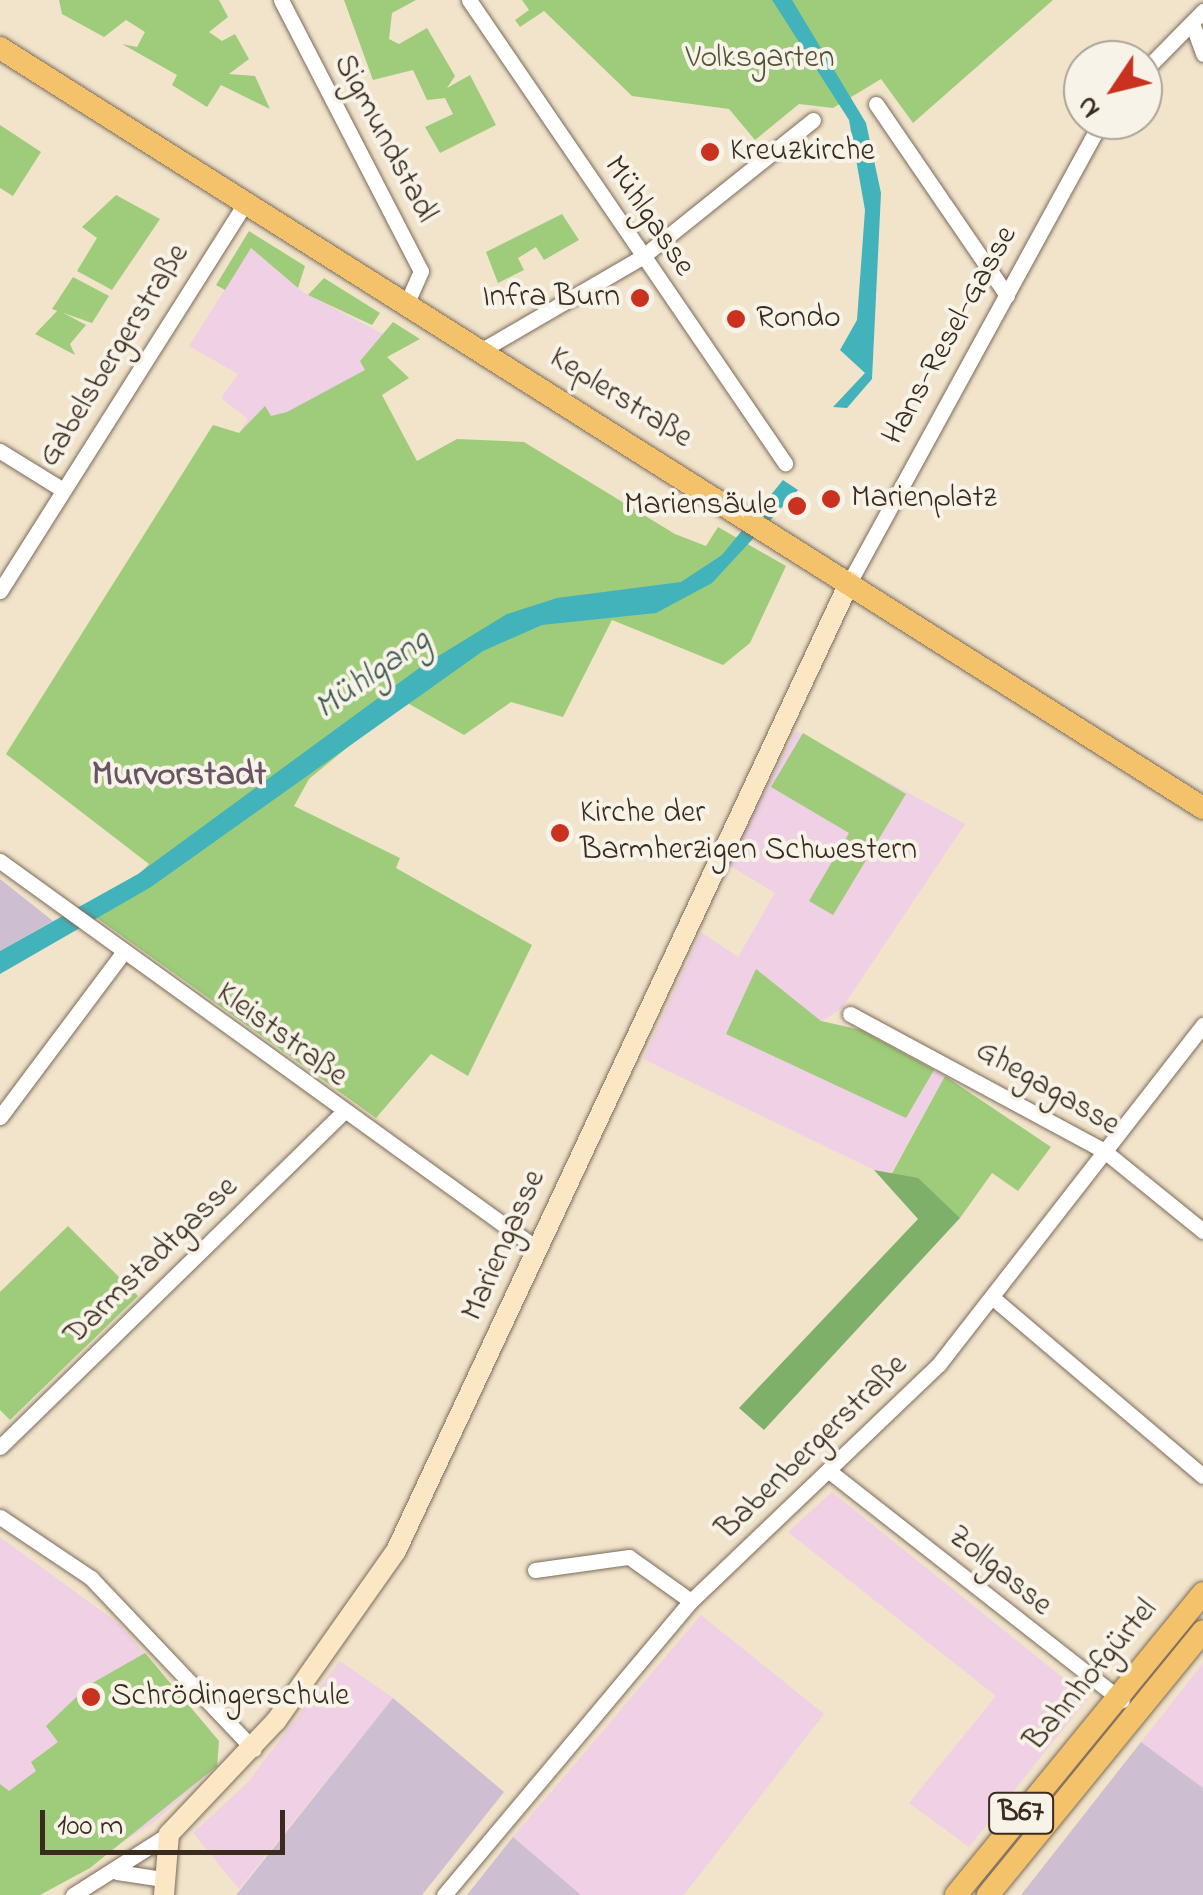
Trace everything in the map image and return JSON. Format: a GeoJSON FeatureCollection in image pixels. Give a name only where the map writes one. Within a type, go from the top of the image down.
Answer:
{"type":"FeatureCollection","features":[{"type":"Feature","properties":{"kind":"main road","name":"Keplerstraße"},"geometry":{"type":"LineString","coordinates":[[0,48],[850,580],[1203,808]]}},
{"type":"Feature","properties":{"kind":"main road","name":"Bahnhofgürtel"},"geometry":{"type":"LineString","coordinates":[[956,1895],[1203,1593]]}},
{"type":"Feature","properties":{"kind":"main road","name":"Bahnhofgürtel"},"geometry":{"type":"LineString","coordinates":[[988,1895],[1203,1631]]}},
{"type":"Feature","properties":{"kind":"street","name":"Sigmundstadl"},"geometry":{"type":"LineString","coordinates":[[281,0],[421,271],[406,304]]}},
{"type":"Feature","properties":{"kind":"street","name":"Mühlgasse"},"geometry":{"type":"LineString","coordinates":[[469,0],[785,463]]}},
{"type":"Feature","properties":{"kind":"street"},"geometry":{"type":"LineString","coordinates":[[1197,17],[1203,54]]}},
{"type":"Feature","properties":{"kind":"street"},"geometry":{"type":"LineString","coordinates":[[1163,52],[1197,17]]}},
{"type":"Feature","properties":{"kind":"street"},"geometry":{"type":"LineString","coordinates":[[876,104],[1008,295]]}},
{"type":"Feature","properties":{"kind":"street"},"geometry":{"type":"LineString","coordinates":[[482,350],[642,258],[813,120]]}},
{"type":"Feature","properties":{"kind":"street","name":"Hans-Resel-Gasse"},"geometry":{"type":"LineString","coordinates":[[850,580],[1091,140]]}},
{"type":"Feature","properties":{"kind":"street","name":"Gabelsbergerstraße"},"geometry":{"type":"LineString","coordinates":[[0,590],[246,202]]}},
{"type":"Feature","properties":{"kind":"street"},"geometry":{"type":"LineString","coordinates":[[0,451],[63,490]]}},
{"type":"Feature","properties":{"kind":"street","name":"Mariengasse"},"geometry":{"type":"LineString","coordinates":[[169,1834],[253,1749],[396,1552],[850,580]]}},
{"type":"Feature","properties":{"kind":"street","name":"Kleiststraße"},"geometry":{"type":"LineString","coordinates":[[0,861],[341,1114],[536,1248]]}},
{"type":"Feature","properties":{"kind":"street"},"geometry":{"type":"LineString","coordinates":[[0,1117],[122,954]]}},
{"type":"Feature","properties":{"kind":"street","name":"Ghegagasse"},"geometry":{"type":"LineString","coordinates":[[850,1014],[1103,1150],[1203,1231]]}},
{"type":"Feature","properties":{"kind":"street","name":"Babenbergerstraße"},"geometry":{"type":"LineString","coordinates":[[444,1895],[691,1601],[829,1471],[994,1298],[1103,1150],[1203,1026]]}},
{"type":"Feature","properties":{"kind":"street","name":"Darmstadtgasse"},"geometry":{"type":"LineString","coordinates":[[0,1448],[341,1114]]}},
{"type":"Feature","properties":{"kind":"street"},"geometry":{"type":"LineString","coordinates":[[994,1298],[1203,1476]]}},
{"type":"Feature","properties":{"kind":"street","name":"Zollgasse"},"geometry":{"type":"LineString","coordinates":[[829,1471],[1138,1711]]}},
{"type":"Feature","properties":{"kind":"street"},"geometry":{"type":"LineString","coordinates":[[0,1517],[91,1578],[253,1749]]}},
{"type":"Feature","properties":{"kind":"street"},"geometry":{"type":"LineString","coordinates":[[535,1570],[628,1557],[691,1601]]}},
{"type":"Feature","properties":{"kind":"street"},"geometry":{"type":"LineString","coordinates":[[73,1895],[116,1872],[169,1834]]}},
{"type":"Feature","properties":{"kind":"street"},"geometry":{"type":"LineString","coordinates":[[116,1872],[163,1887],[169,1834]]}},
{"type":"Feature","properties":{"kind":"shaded area"},"geometry":{"type":"Polygon","coordinates":[[[251,248],[303,292],[383,334],[360,361],[366,370],[282,537],[213,425],[239,433],[248,419],[221,398],[238,374],[189,346],[251,248]]]}},
{"type":"Feature","properties":{"kind":"shaded area"},"geometry":{"type":"Polygon","coordinates":[[[796,731],[965,824],[842,1008],[822,1021],[861,1030],[945,1076],[889,1177],[643,1059],[701,932],[738,957],[775,893],[727,864],[796,731]]]}},
{"type":"Feature","properties":{"kind":"shaded area"},"geometry":{"type":"Polygon","coordinates":[[[0,879],[53,921],[0,951],[0,879]]]}},
{"type":"Feature","properties":{"kind":"shaded area"},"geometry":{"type":"Polygon","coordinates":[[[832,1492],[1088,1698],[969,1847],[909,1803],[996,1696],[788,1532],[832,1492]]]}},
{"type":"Feature","properties":{"kind":"shaded area","name":"Schrödingerschule"},"geometry":{"type":"Polygon","coordinates":[[[0,1537],[118,1623],[219,1741],[217,1766],[153,1823],[38,1895],[0,1895],[0,1537]]]}},
{"type":"Feature","properties":{"kind":"shaded area"},"geometry":{"type":"Polygon","coordinates":[[[701,1615],[824,1714],[684,1895],[581,1895],[513,1837],[701,1615]]]}},
{"type":"Feature","properties":{"kind":"shaded area"},"geometry":{"type":"Polygon","coordinates":[[[340,1661],[393,1698],[239,1889],[193,1833],[248,1782],[340,1661]]]}},
{"type":"Feature","properties":{"kind":"shaded area"},"geometry":{"type":"Polygon","coordinates":[[[1203,1663],[1203,1788],[1141,1742],[1203,1663]]]}},
{"type":"Feature","properties":{"kind":"shaded area"},"geometry":{"type":"Polygon","coordinates":[[[393,1698],[504,1792],[422,1895],[236,1895],[393,1698]]]}},
{"type":"Feature","properties":{"kind":"shaded area"},"geometry":{"type":"Polygon","coordinates":[[[1141,1742],[1203,1788],[1203,1895],[1021,1895],[1141,1742]]]}},
{"type":"Feature","properties":{"kind":"shaded area"},"geometry":{"type":"Polygon","coordinates":[[[513,1837],[581,1895],[467,1895],[513,1837]]]}},
{"type":"Feature","properties":{"kind":"green space"},"geometry":{"type":"Polygon","coordinates":[[[59,0],[219,0],[228,17],[209,32],[222,41],[235,34],[249,59],[229,74],[255,76],[270,109],[221,85],[207,107],[172,85],[177,75],[122,44],[137,47],[145,32],[126,20],[104,37],[62,14],[59,0]]]}},
{"type":"Feature","properties":{"kind":"green space"},"geometry":{"type":"Polygon","coordinates":[[[344,0],[416,0],[392,13],[389,39],[399,44],[427,28],[455,76],[447,88],[470,75],[496,125],[440,153],[425,127],[453,114],[445,98],[427,100],[413,70],[373,80],[344,0]]]}},
{"type":"Feature","properties":{"kind":"green space","name":"Volksgarten"},"geometry":{"type":"Polygon","coordinates":[[[522,0],[1053,0],[913,123],[881,79],[833,108],[799,104],[755,140],[729,109],[632,96],[544,11],[520,27],[515,20],[529,10],[522,0]]]}},
{"type":"Feature","properties":{"kind":"green space"},"geometry":{"type":"Polygon","coordinates":[[[0,125],[41,152],[13,196],[0,188],[0,125]]]}},
{"type":"Feature","properties":{"kind":"green space"},"geometry":{"type":"Polygon","coordinates":[[[116,195],[160,219],[112,290],[77,271],[97,238],[82,227],[116,195]]]}},
{"type":"Feature","properties":{"kind":"green space"},"geometry":{"type":"Polygon","coordinates":[[[562,214],[579,240],[544,260],[536,247],[518,258],[524,270],[498,283],[486,252],[562,214]]]}},
{"type":"Feature","properties":{"kind":"green space"},"geometry":{"type":"Polygon","coordinates":[[[249,231],[305,266],[298,288],[251,248],[225,290],[216,285],[249,231]]]}},
{"type":"Feature","properties":{"kind":"green space"},"geometry":{"type":"Polygon","coordinates":[[[73,277],[109,296],[92,323],[52,309],[73,277]]]}},
{"type":"Feature","properties":{"kind":"green space"},"geometry":{"type":"Polygon","coordinates":[[[324,278],[380,313],[372,325],[308,295],[324,278]]]}},
{"type":"Feature","properties":{"kind":"green space"},"geometry":{"type":"Polygon","coordinates":[[[58,310],[86,325],[70,344],[75,355],[35,334],[58,310]]]}},
{"type":"Feature","properties":{"kind":"green space"},"geometry":{"type":"Polygon","coordinates":[[[393,322],[420,339],[387,357],[409,378],[382,395],[417,461],[457,439],[524,442],[675,534],[706,546],[718,527],[786,566],[750,643],[723,665],[612,620],[563,717],[511,702],[464,735],[404,701],[309,779],[294,806],[400,858],[396,868],[532,945],[468,1076],[431,1054],[376,1118],[97,918],[149,864],[6,754],[213,425],[239,433],[265,406],[271,416],[287,412],[365,370],[360,361],[393,322]]]}},
{"type":"Feature","properties":{"kind":"green space"},"geometry":{"type":"Polygon","coordinates":[[[803,733],[906,794],[833,915],[809,901],[849,833],[771,787],[803,733]]]}},
{"type":"Feature","properties":{"kind":"green space"},"geometry":{"type":"Polygon","coordinates":[[[756,969],[821,1021],[861,1030],[934,1070],[906,1118],[726,1034],[756,969]]]}},
{"type":"Feature","properties":{"kind":"green space"},"geometry":{"type":"Polygon","coordinates":[[[945,1076],[1051,1147],[1018,1191],[992,1173],[960,1218],[890,1177],[945,1076]]]}},
{"type":"Feature","properties":{"kind":"green space"},"geometry":{"type":"Polygon","coordinates":[[[874,1170],[918,1178],[960,1218],[764,1430],[739,1408],[918,1219],[874,1170]]]}},
{"type":"Feature","properties":{"kind":"green space"},"geometry":{"type":"Polygon","coordinates":[[[68,1226],[138,1296],[10,1420],[0,1410],[0,1292],[68,1226]]]}},
{"type":"Feature","properties":{"kind":"green space","name":"Schrödingerschule"},"geometry":{"type":"Polygon","coordinates":[[[145,1653],[219,1741],[217,1766],[90,1868],[40,1895],[0,1895],[0,1784],[9,1791],[36,1771],[31,1762],[58,1742],[46,1726],[89,1685],[145,1653]]]}},
{"type":"Feature","properties":{"kind":"water"},"geometry":{"type":"Polygon","coordinates":[[[772,0],[792,0],[866,123],[881,193],[872,379],[847,408],[833,407],[865,373],[840,350],[857,320],[865,210],[849,120],[772,0]]]}},
{"type":"Feature","properties":{"kind":"water","name":"Mühlgang"},"geometry":{"type":"Polygon","coordinates":[[[783,480],[798,490],[712,583],[656,613],[542,625],[483,651],[151,887],[0,974],[0,951],[138,874],[422,666],[507,614],[557,598],[681,582],[722,555],[783,480]]]}},
{"type":"Feature","properties":{"kind":"place","name":"Kreuzkirche"},"geometry":{"type":"Point","coordinates":[710,152]}},
{"type":"Feature","properties":{"kind":"place","name":"Infra Burn"},"geometry":{"type":"Point","coordinates":[640,298]}},
{"type":"Feature","properties":{"kind":"place","name":"Rondo"},"geometry":{"type":"Point","coordinates":[736,319]}},
{"type":"Feature","properties":{"kind":"place","name":"Marienplatz"},"geometry":{"type":"Point","coordinates":[831,499]}},
{"type":"Feature","properties":{"kind":"place","name":"Mariensäule"},"geometry":{"type":"Point","coordinates":[797,506]}},
{"type":"Feature","properties":{"kind":"place","name":"Kirche der Barmherzigen Schwestern"},"geometry":{"type":"Point","coordinates":[560,833]}},
{"type":"Feature","properties":{"kind":"place","name":"Schrödingerschule"},"geometry":{"type":"Point","coordinates":[91,1697]}},
{"type":"Feature","properties":{"kind":"district","name":"Murvorstadt"},"geometry":{"type":"Point","coordinates":[179,776]}}]}
